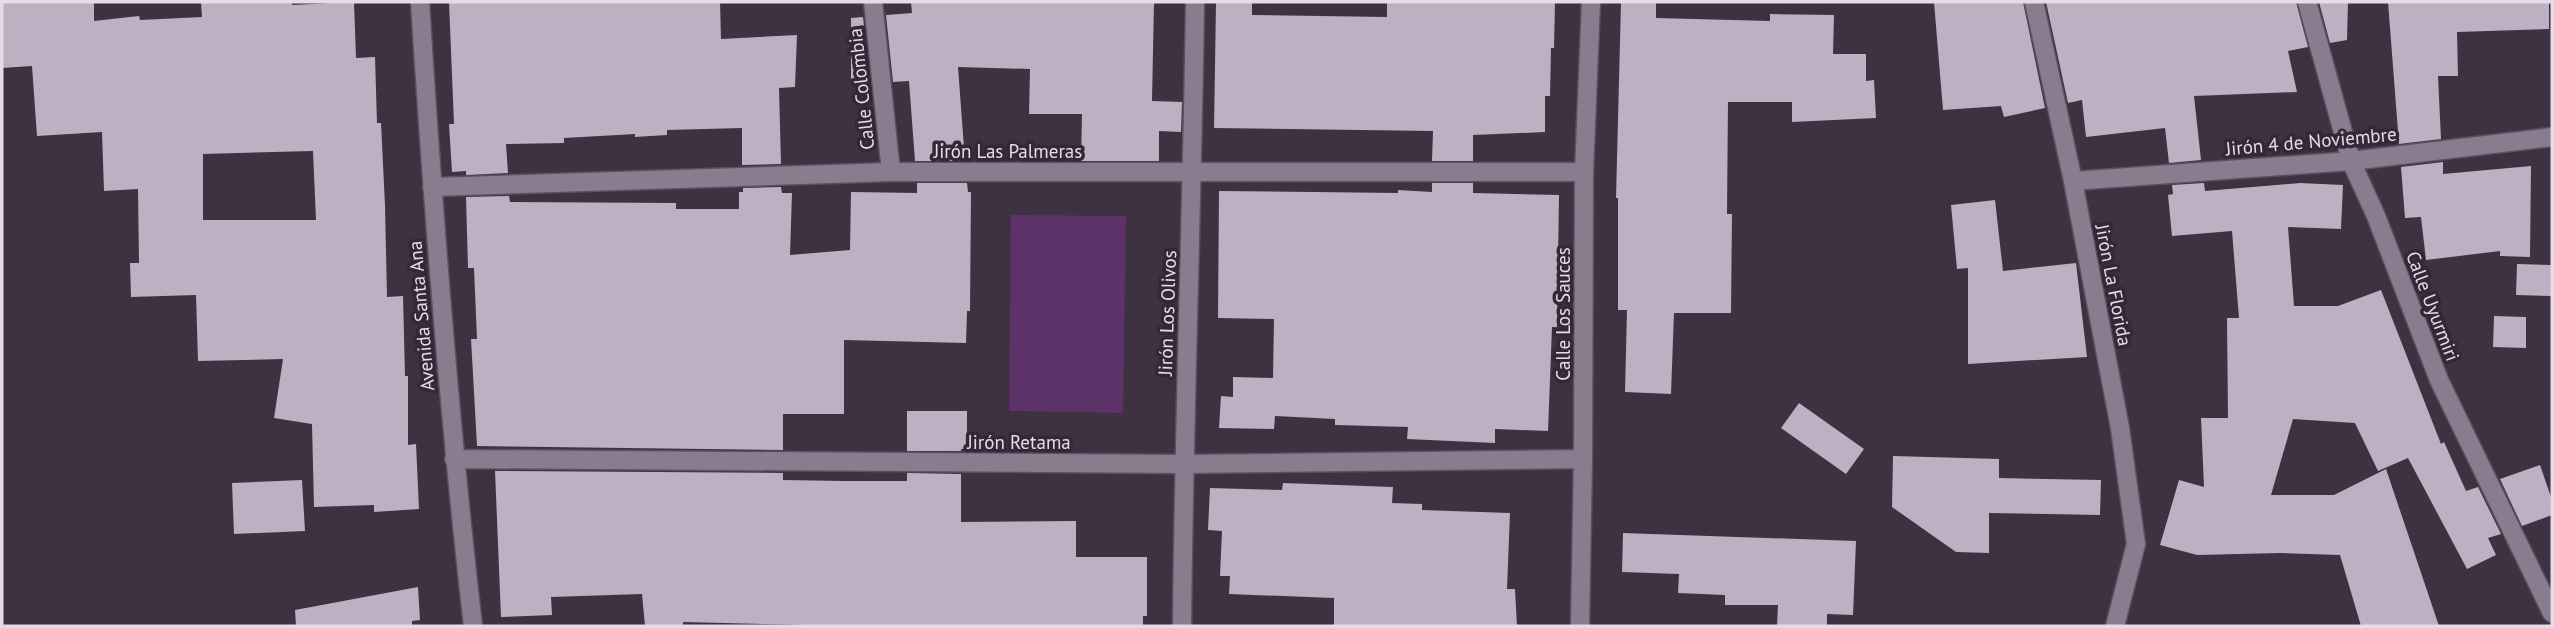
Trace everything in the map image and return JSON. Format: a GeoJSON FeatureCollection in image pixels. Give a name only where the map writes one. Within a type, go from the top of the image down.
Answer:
{"type":"FeatureCollection","features":[{"type":"Feature","properties":{"kind":"street","name":"Avenida Santa Ana"},"geometry":{"type":"LineString","coordinates":[[420,2],[454,459],[473,626]]}},
{"type":"Feature","properties":{"kind":"street","name":"Calle Colombia"},"geometry":{"type":"LineString","coordinates":[[873,2],[891,172]]}},
{"type":"Feature","properties":{"kind":"street","name":"Jirón Los Olivos"},"geometry":{"type":"LineString","coordinates":[[1182,626],[1183,464],[1193,173],[1195,2]]}},
{"type":"Feature","properties":{"kind":"street","name":"Calle Los Sauces"},"geometry":{"type":"LineString","coordinates":[[1580,626],[1584,172],[1591,2]]}},
{"type":"Feature","properties":{"kind":"street","name":"Jirón La Florida"},"geometry":{"type":"LineString","coordinates":[[2034,2],[2073,181],[2120,428],[2136,544],[2115,626]]}},
{"type":"Feature","properties":{"kind":"street","name":"Calle Uyurmiri"},"geometry":{"type":"LineString","coordinates":[[2307,2],[2351,161],[2439,380],[2552,612]]}},
{"type":"Feature","properties":{"kind":"street","name":"Jirón 4 de Noviembre"},"geometry":{"type":"LineString","coordinates":[[2073,181],[2351,161],[2552,137]]}},
{"type":"Feature","properties":{"kind":"street","name":"Jirón Las Palmeras"},"geometry":{"type":"LineString","coordinates":[[432,187],[891,172],[1584,172]]}},
{"type":"Feature","properties":{"kind":"street","name":"Jirón Retama"},"geometry":{"type":"LineString","coordinates":[[454,459],[1183,464],[1583,459]]}},
{"type":"Feature","properties":{"kind":"shaded area"},"geometry":{"type":"Polygon","coordinates":[[[1011,215],[1126,216],[1123,413],[1009,411],[1011,215]]]}},
{"type":"Feature","properties":{"kind":"building"},"geometry":{"type":"Polygon","coordinates":[[[2,2],[94,2],[94,21],[139,16],[140,20],[202,17],[201,2],[292,2],[292,5],[354,2],[356,58],[375,57],[377,123],[381,123],[387,297],[403,296],[405,376],[408,376],[408,445],[416,444],[419,509],[374,512],[374,505],[314,507],[312,424],[274,418],[283,359],[198,361],[196,295],[131,297],[130,263],[139,263],[138,189],[104,191],[102,132],[37,136],[32,66],[2,68],[2,2]],[[313,151],[203,154],[203,220],[316,220],[313,151]]]}},
{"type":"Feature","properties":{"kind":"building"},"geometry":{"type":"Polygon","coordinates":[[[449,2],[720,2],[721,39],[797,35],[795,87],[779,88],[781,164],[742,165],[742,128],[667,130],[667,135],[635,137],[635,134],[564,138],[564,143],[506,144],[508,173],[466,175],[466,171],[452,172],[449,124],[454,124],[449,2]]]}},
{"type":"Feature","properties":{"kind":"building"},"geometry":{"type":"Polygon","coordinates":[[[911,2],[1154,2],[1152,101],[1182,102],[1181,132],[1159,131],[1159,161],[1081,161],[1082,114],[1029,114],[1030,69],[958,67],[965,161],[915,161],[909,81],[893,82],[886,15],[912,13],[911,2]]]}},
{"type":"Feature","properties":{"kind":"building"},"geometry":{"type":"Polygon","coordinates":[[[1216,2],[1252,2],[1252,15],[1387,17],[1387,2],[1555,2],[1550,96],[1545,96],[1545,132],[1473,135],[1473,161],[1432,161],[1433,131],[1214,128],[1216,2]]]}},
{"type":"Feature","properties":{"kind":"building"},"geometry":{"type":"Polygon","coordinates":[[[1621,2],[1656,2],[1656,18],[1770,21],[1770,14],[1834,15],[1833,54],[1866,54],[1866,81],[1874,80],[1876,118],[1792,122],[1792,102],[1728,102],[1727,214],[1732,214],[1731,313],[1674,313],[1671,394],[1625,392],[1627,310],[1618,310],[1616,198],[1621,2]]]}},
{"type":"Feature","properties":{"kind":"building"},"geometry":{"type":"Polygon","coordinates":[[[1934,2],[2023,2],[2045,108],[2004,117],[2001,106],[1943,110],[1934,2]]]}},
{"type":"Feature","properties":{"kind":"building"},"geometry":{"type":"Polygon","coordinates":[[[2046,2],[2296,2],[2308,47],[2288,51],[2297,92],[2194,96],[2201,160],[2169,163],[2165,128],[2086,137],[2082,100],[2068,103],[2046,2]]]}},
{"type":"Feature","properties":{"kind":"building"},"geometry":{"type":"Polygon","coordinates":[[[2319,2],[2348,2],[2347,40],[2330,43],[2319,2]]]}},
{"type":"Feature","properties":{"kind":"building"},"geometry":{"type":"Polygon","coordinates":[[[2388,2],[2549,2],[2549,29],[2457,32],[2458,76],[2438,76],[2441,139],[2399,144],[2388,2]]]}},
{"type":"Feature","properties":{"kind":"building"},"geometry":{"type":"Polygon","coordinates":[[[863,17],[870,83],[851,84],[851,18],[863,17]]]}},
{"type":"Feature","properties":{"kind":"building"},"geometry":{"type":"Polygon","coordinates":[[[2443,162],[2443,174],[2531,166],[2530,257],[2500,256],[2500,251],[2426,260],[2421,217],[2405,218],[2401,167],[2443,162]]]}},
{"type":"Feature","properties":{"kind":"building"},"geometry":{"type":"Polygon","coordinates":[[[917,183],[967,183],[968,192],[971,192],[970,311],[967,311],[966,343],[844,340],[844,414],[783,414],[783,450],[477,446],[471,339],[477,339],[474,268],[468,268],[466,197],[509,196],[510,202],[676,203],[676,209],[739,209],[739,192],[743,192],[743,188],[781,187],[782,193],[792,193],[790,255],[850,250],[851,192],[917,193],[917,183]]]}},
{"type":"Feature","properties":{"kind":"building"},"geometry":{"type":"Polygon","coordinates":[[[1432,183],[1473,183],[1473,193],[1559,195],[1557,327],[1552,327],[1548,431],[1495,429],[1495,443],[1407,439],[1408,427],[1335,425],[1335,419],[1275,416],[1274,429],[1219,428],[1221,396],[1233,397],[1233,377],[1273,378],[1274,319],[1218,318],[1219,191],[1432,192],[1432,183]]]}},
{"type":"Feature","properties":{"kind":"building"},"geometry":{"type":"Polygon","coordinates":[[[2204,183],[2205,191],[2300,183],[2343,185],[2341,229],[2288,227],[2294,306],[2338,306],[2381,290],[2441,444],[2444,442],[2466,491],[2478,487],[2501,534],[2488,538],[2496,555],[2467,569],[2408,458],[2378,471],[2355,423],[2293,419],[2271,495],[2334,495],[2386,469],[2439,626],[2361,626],[2340,555],[2197,555],[2160,545],[2179,480],[2204,487],[2201,418],[2228,418],[2227,318],[2239,318],[2232,231],[2172,236],[2168,195],[2173,194],[2172,185],[2204,183]]]}},
{"type":"Feature","properties":{"kind":"building"},"geometry":{"type":"Polygon","coordinates":[[[1995,200],[2003,271],[2076,263],[2087,357],[1968,364],[1968,268],[1957,269],[1951,205],[1995,200]]]}},
{"type":"Feature","properties":{"kind":"building"},"geometry":{"type":"Polygon","coordinates":[[[2517,264],[2552,265],[2552,296],[2516,295],[2517,264]]]}},
{"type":"Feature","properties":{"kind":"building"},"geometry":{"type":"Polygon","coordinates":[[[2494,316],[2526,317],[2526,348],[2493,347],[2494,316]]]}},
{"type":"Feature","properties":{"kind":"building"},"geometry":{"type":"Polygon","coordinates":[[[1799,403],[1864,449],[1846,474],[1781,428],[1799,403]]]}},
{"type":"Feature","properties":{"kind":"building"},"geometry":{"type":"Polygon","coordinates":[[[907,411],[967,411],[967,449],[907,451],[907,411]]]}},
{"type":"Feature","properties":{"kind":"building"},"geometry":{"type":"Polygon","coordinates":[[[1893,456],[1999,459],[1999,478],[2101,480],[2100,515],[1989,513],[1989,553],[1956,552],[1892,507],[1893,456]]]}},
{"type":"Feature","properties":{"kind":"building"},"geometry":{"type":"Polygon","coordinates":[[[2540,465],[2552,500],[2552,515],[2522,526],[2500,479],[2540,465]]]}},
{"type":"Feature","properties":{"kind":"building"},"geometry":{"type":"Polygon","coordinates":[[[495,471],[783,473],[783,480],[844,481],[907,481],[907,473],[961,474],[961,522],[1076,521],[1076,557],[1147,557],[1147,616],[1143,616],[1143,626],[850,626],[683,622],[683,626],[645,626],[642,594],[551,597],[552,615],[501,617],[495,471]]]}},
{"type":"Feature","properties":{"kind":"building"},"geometry":{"type":"Polygon","coordinates":[[[302,480],[305,531],[234,534],[232,483],[302,480]]]}},
{"type":"Feature","properties":{"kind":"building"},"geometry":{"type":"Polygon","coordinates":[[[1283,483],[1393,487],[1392,503],[1422,504],[1422,510],[1510,513],[1507,589],[1515,589],[1517,626],[1334,626],[1334,598],[1229,594],[1230,576],[1220,576],[1222,531],[1208,530],[1210,488],[1282,490],[1283,483]]]}},
{"type":"Feature","properties":{"kind":"building"},"geometry":{"type":"Polygon","coordinates":[[[1623,533],[1856,541],[1853,615],[1827,614],[1827,626],[1777,626],[1778,605],[1725,605],[1725,595],[1678,593],[1679,574],[1622,572],[1623,533]]]}},
{"type":"Feature","properties":{"kind":"building"},"geometry":{"type":"Polygon","coordinates":[[[418,587],[420,620],[412,621],[412,626],[296,626],[295,610],[418,587]]]}}]}
